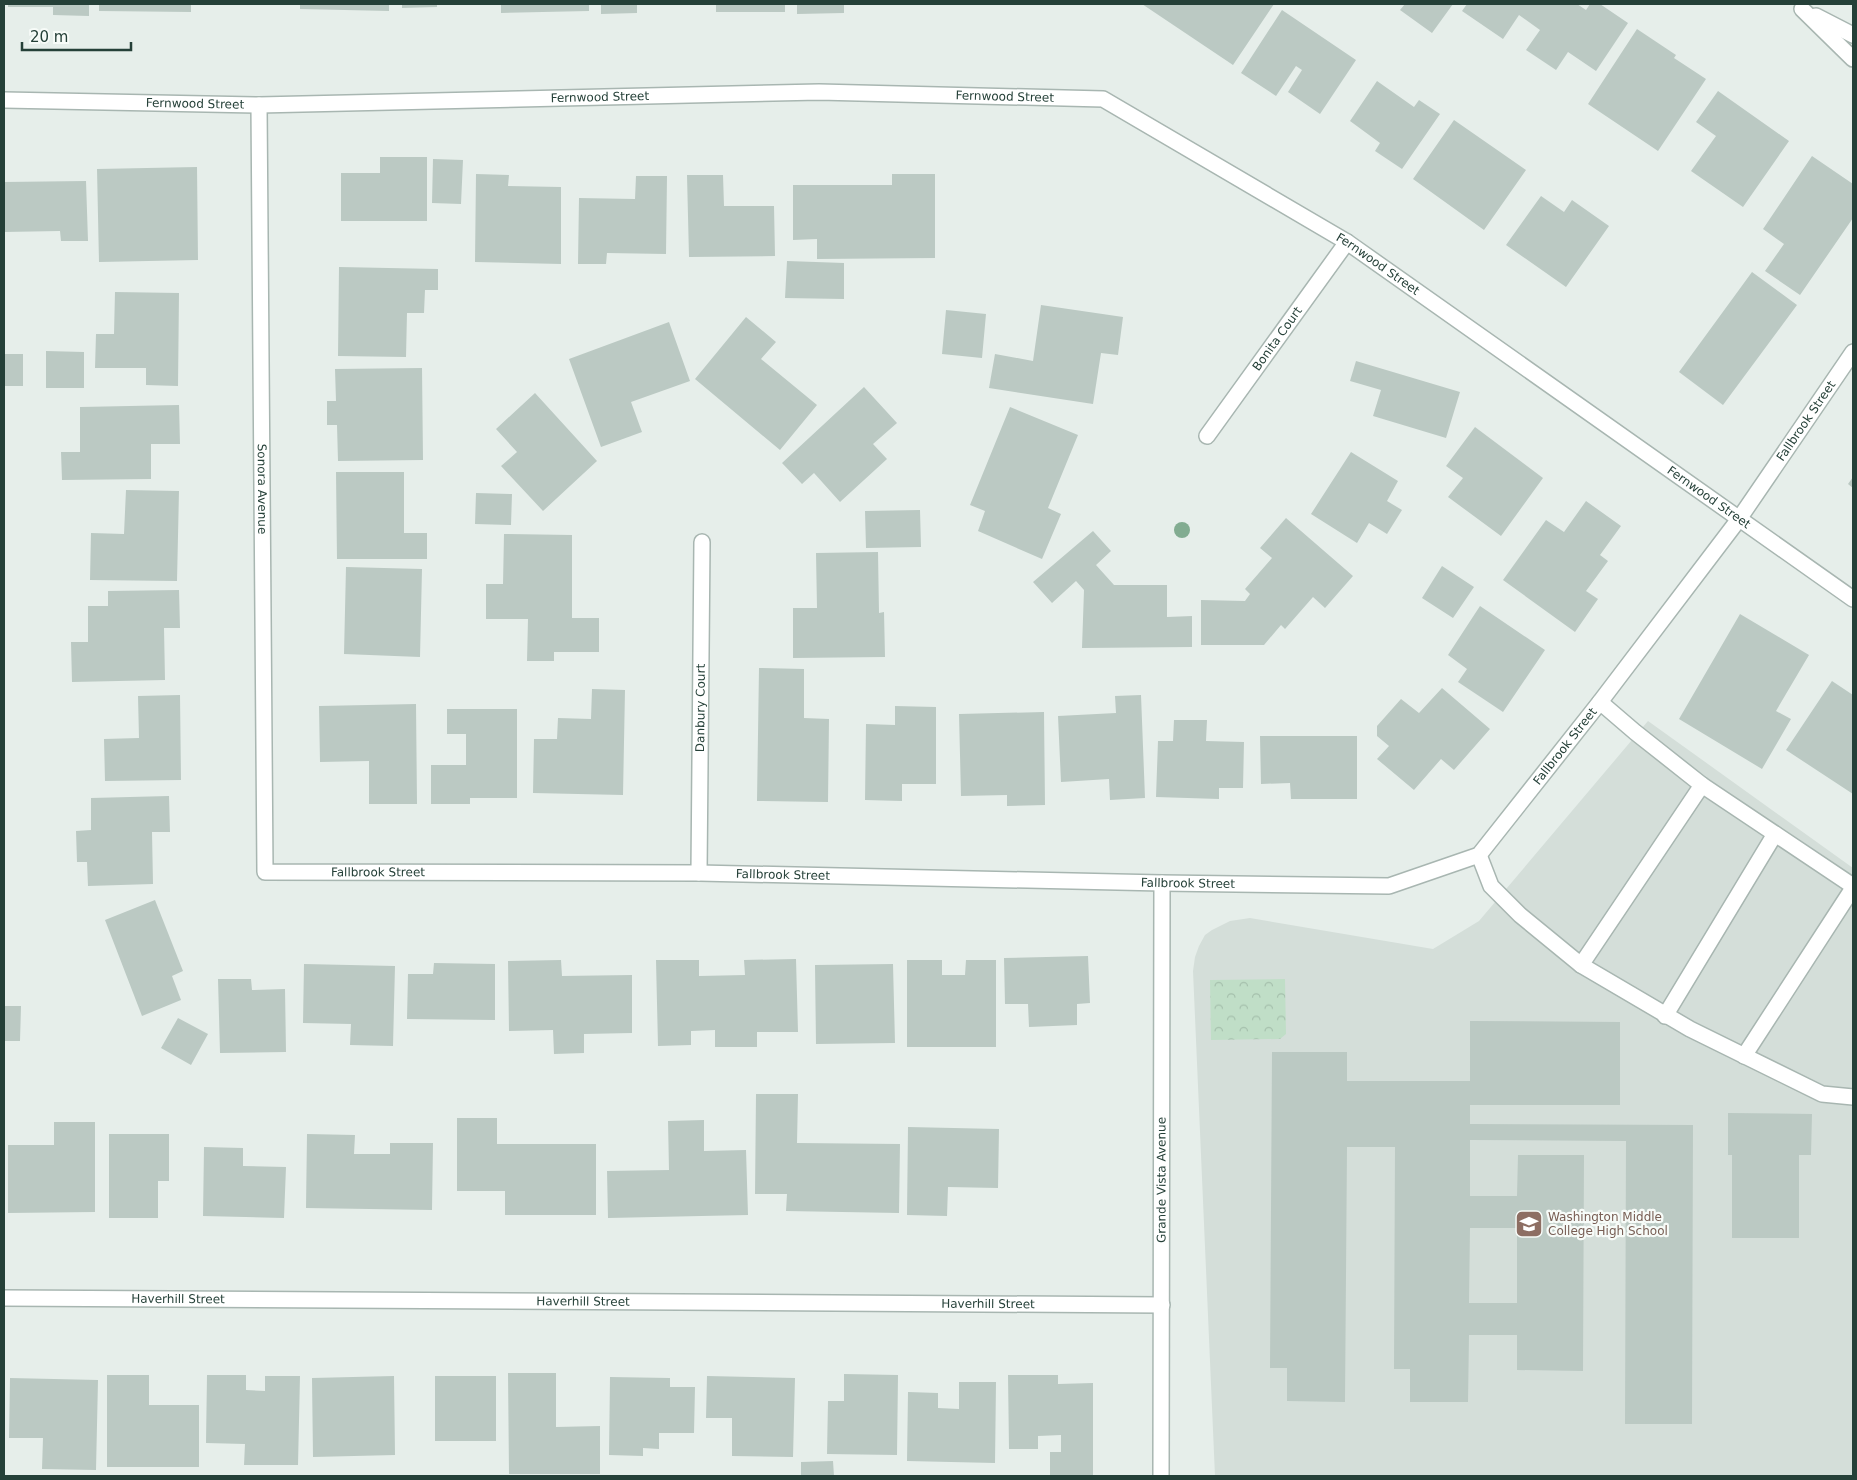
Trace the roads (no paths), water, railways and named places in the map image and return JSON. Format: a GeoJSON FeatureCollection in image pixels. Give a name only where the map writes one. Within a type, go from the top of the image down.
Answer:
{"type":"FeatureCollection","features":[{"type":"Feature","properties":{"kind":"street"},"geometry":{"type":"LineString","coordinates":[[1799,6],[1853,35]]}},
{"type":"Feature","properties":{"kind":"street"},"geometry":{"type":"LineString","coordinates":[[1799,6],[1853,59]]}},
{"type":"Feature","properties":{"kind":"street","name":"Fernwood Street"},"geometry":{"type":"LineString","coordinates":[[4,100],[259,105],[819,92],[1103,99],[1346,242],[1853,599]]}},
{"type":"Feature","properties":{"kind":"street","name":"Sonora Avenue"},"geometry":{"type":"LineString","coordinates":[[259,105],[265,872]]}},
{"type":"Feature","properties":{"kind":"street","name":"Bonita Court"},"geometry":{"type":"LineString","coordinates":[[1207,436],[1346,242]]}},
{"type":"Feature","properties":{"kind":"street","name":"Fallbrook Street"},"geometry":{"type":"LineString","coordinates":[[265,872],[699,873],[1389,886],[1479,855],[1600,702],[1738,519],[1853,352]]}},
{"type":"Feature","properties":{"kind":"street","name":"Danbury Court"},"geometry":{"type":"LineString","coordinates":[[699,873],[702,542]]}},
{"type":"Feature","properties":{"kind":"street"},"geometry":{"type":"LineString","coordinates":[[1600,702],[1702,785],[1853,887],[1744,1056]]}},
{"type":"Feature","properties":{"kind":"street"},"geometry":{"type":"LineString","coordinates":[[1581,965],[1702,785]]}},
{"type":"Feature","properties":{"kind":"street"},"geometry":{"type":"LineString","coordinates":[[1665,1016],[1775,834]]}},
{"type":"Feature","properties":{"kind":"street"},"geometry":{"type":"LineString","coordinates":[[1479,855],[1491,886],[1520,915],[1581,965],[1665,1016],[1822,1094],[1853,1097]]}},
{"type":"Feature","properties":{"kind":"street","name":"Grande Vista Avenue"},"geometry":{"type":"LineString","coordinates":[[1161,1476],[1162,883]]}},
{"type":"Feature","properties":{"kind":"street","name":"Haverhill Street"},"geometry":{"type":"LineString","coordinates":[[4,1298],[1162,1305]]}},
{"type":"Feature","properties":{"kind":"place","name":"Washington Middle College High School"},"geometry":{"type":"Point","coordinates":[1529,1224]}}]}
